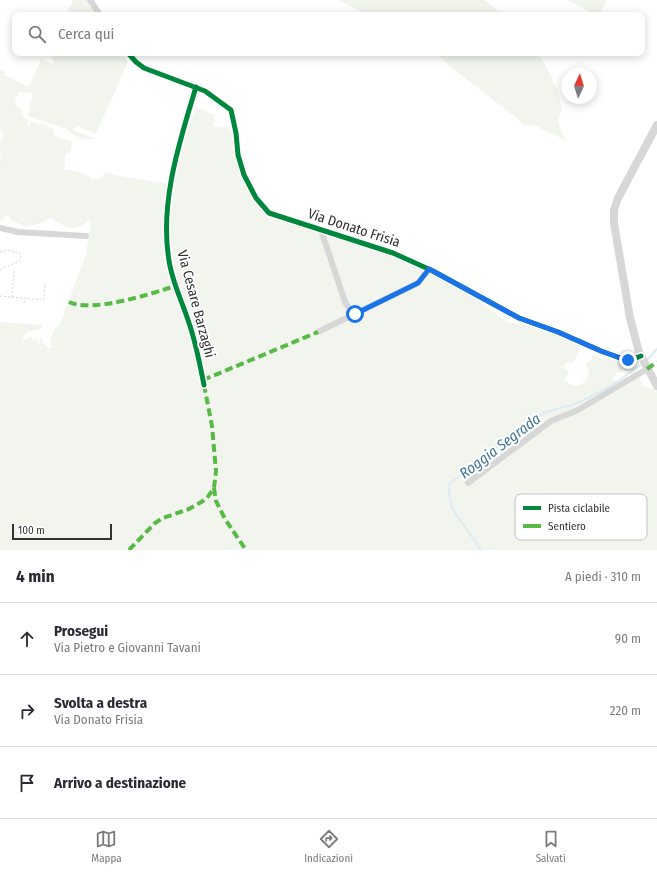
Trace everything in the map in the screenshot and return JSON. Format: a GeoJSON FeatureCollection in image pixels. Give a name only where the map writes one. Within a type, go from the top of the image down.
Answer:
{"type":"FeatureCollection","features":[{"type":"Feature","properties":{"kind":"street"},"geometry":{"type":"LineString","coordinates":[[90,0],[98,12]]}},
{"type":"Feature","properties":{"kind":"street","name":"Via Donato Frisia"},"geometry":{"type":"LineString","coordinates":[[131,56],[144,68],[205,91],[231,110],[236,133],[238,155],[244,175],[256,198],[269,213],[393,253],[429,269],[519,318],[558,332],[623,359],[644,362]]}},
{"type":"Feature","properties":{"kind":"street","name":"Via Cesare Barzaghi"},"geometry":{"type":"LineString","coordinates":[[196,87],[178,147],[168,202],[167,234],[170,265],[175,286],[189,324],[204,385]]}},
{"type":"Feature","properties":{"kind":"street"},"geometry":{"type":"LineString","coordinates":[[657,125],[618,198],[614,210],[614,223],[630,318],[644,362],[657,386]]}},
{"type":"Feature","properties":{"kind":"street"},"geometry":{"type":"LineString","coordinates":[[0,228],[18,232],[86,236]]}},
{"type":"Feature","properties":{"kind":"street"},"geometry":{"type":"LineString","coordinates":[[321,230],[345,302],[350,310],[355,314]]}},
{"type":"Feature","properties":{"kind":"street"},"geometry":{"type":"LineString","coordinates":[[318,332],[418,283],[429,269]]}},
{"type":"Feature","properties":{"kind":"street"},"geometry":{"type":"LineString","coordinates":[[468,483],[551,421],[578,410],[644,362]]}},
{"type":"Feature","properties":{"kind":"path"},"geometry":{"type":"LineString","coordinates":[[0,252],[16,251],[20,253],[21,259],[18,262],[2,268],[0,272]]}},
{"type":"Feature","properties":{"kind":"path"},"geometry":{"type":"LineString","coordinates":[[12,297],[14,270]]}},
{"type":"Feature","properties":{"kind":"path"},"geometry":{"type":"LineString","coordinates":[[0,296],[44,300],[45,283]]}},
{"type":"Feature","properties":{"kind":"path"},"geometry":{"type":"LineString","coordinates":[[24,303],[25,298]]}},
{"type":"Feature","properties":{"kind":"shaded area"},"geometry":{"type":"Polygon","coordinates":[[[73,0],[86,0],[94,12],[67,12],[73,0]]]}},
{"type":"Feature","properties":{"kind":"shaded area"},"geometry":{"type":"Polygon","coordinates":[[[338,0],[485,0],[499,12],[362,12],[338,0]]]}},
{"type":"Feature","properties":{"kind":"shaded area"},"geometry":{"type":"Polygon","coordinates":[[[568,0],[607,0],[601,12],[590,12],[568,0]]]}},
{"type":"Feature","properties":{"kind":"shaded area"},"geometry":{"type":"Polygon","coordinates":[[[53,56],[124,56],[127,59],[127,64],[96,134],[77,126],[73,130],[95,139],[80,137],[72,134],[67,129],[28,116],[33,93],[19,92],[18,96],[16,96],[15,105],[21,109],[24,118],[29,120],[27,125],[29,126],[31,121],[39,124],[41,123],[53,129],[54,136],[72,142],[70,153],[67,153],[65,157],[65,166],[63,169],[83,173],[92,179],[99,179],[105,173],[172,185],[180,148],[196,107],[214,115],[214,126],[231,129],[236,160],[251,199],[269,219],[278,220],[413,263],[472,296],[507,322],[546,329],[578,343],[579,348],[575,361],[572,363],[565,363],[564,369],[569,371],[565,379],[569,384],[576,386],[582,384],[586,380],[589,373],[586,363],[592,360],[591,356],[595,354],[604,359],[606,356],[625,363],[631,362],[629,364],[633,366],[632,368],[624,367],[621,373],[618,372],[614,376],[613,380],[620,381],[637,370],[642,375],[640,380],[644,386],[647,388],[655,388],[657,392],[657,550],[0,550],[0,322],[44,325],[41,329],[27,332],[22,339],[25,340],[31,336],[33,342],[36,338],[38,343],[41,343],[39,337],[43,340],[43,344],[48,348],[52,348],[52,335],[60,324],[86,254],[91,222],[88,220],[78,227],[69,228],[60,224],[51,217],[44,222],[26,227],[11,220],[9,216],[5,216],[4,220],[0,220],[0,142],[3,137],[2,130],[0,129],[0,70],[5,72],[4,75],[29,87],[42,57],[44,61],[52,64],[55,62],[52,59],[53,56]]]}},
{"type":"Feature","properties":{"kind":"shaded area"},"geometry":{"type":"Polygon","coordinates":[[[439,56],[539,56],[546,66],[558,92],[562,110],[558,121],[565,140],[536,126],[524,125],[452,68],[439,56]]]}},
{"type":"Feature","properties":{"kind":"waterway","name":"Roggia Segrada"},"geometry":{"type":"LineString","coordinates":[[646,361],[657,349]]}},
{"type":"Feature","properties":{"kind":"waterway","name":"Roggia Segrada"},"geometry":{"type":"LineString","coordinates":[[481,550],[452,508],[449,484],[543,413],[578,403],[611,386],[642,364]]}},
{"type":"Feature","properties":{"kind":"marked path"},"geometry":{"type":"LineString","coordinates":[[69,302],[79,305],[106,304],[175,286]]}},
{"type":"Feature","properties":{"kind":"marked path"},"geometry":{"type":"LineString","coordinates":[[203,380],[318,332]]}},
{"type":"Feature","properties":{"kind":"marked path"},"geometry":{"type":"LineString","coordinates":[[647,369],[657,362]]}},
{"type":"Feature","properties":{"kind":"marked path"},"geometry":{"type":"LineString","coordinates":[[129,550],[155,523],[163,518],[189,509],[203,501],[214,488],[216,471],[212,426],[204,385]]}},
{"type":"Feature","properties":{"kind":"marked path"},"geometry":{"type":"LineString","coordinates":[[214,488],[216,501],[225,519],[246,550]]}},
{"type":"Feature","properties":{"kind":"cycle path"},"geometry":{"type":"LineString","coordinates":[[131,56],[144,68],[205,91],[231,110],[236,133],[238,155],[244,175],[256,198],[269,213],[393,253],[433,271],[519,318],[558,332],[601,351],[623,359],[633,359],[641,356]]}},
{"type":"Feature","properties":{"kind":"cycle path"},"geometry":{"type":"LineString","coordinates":[[196,87],[183,130],[172,175],[168,198],[167,244],[170,266],[176,288],[194,338],[204,385]]}},
{"type":"Feature","properties":{"kind":"route"},"geometry":{"type":"LineString","coordinates":[[355,314],[418,283],[429,269],[519,318],[558,332],[601,351],[628,360]]}}]}
